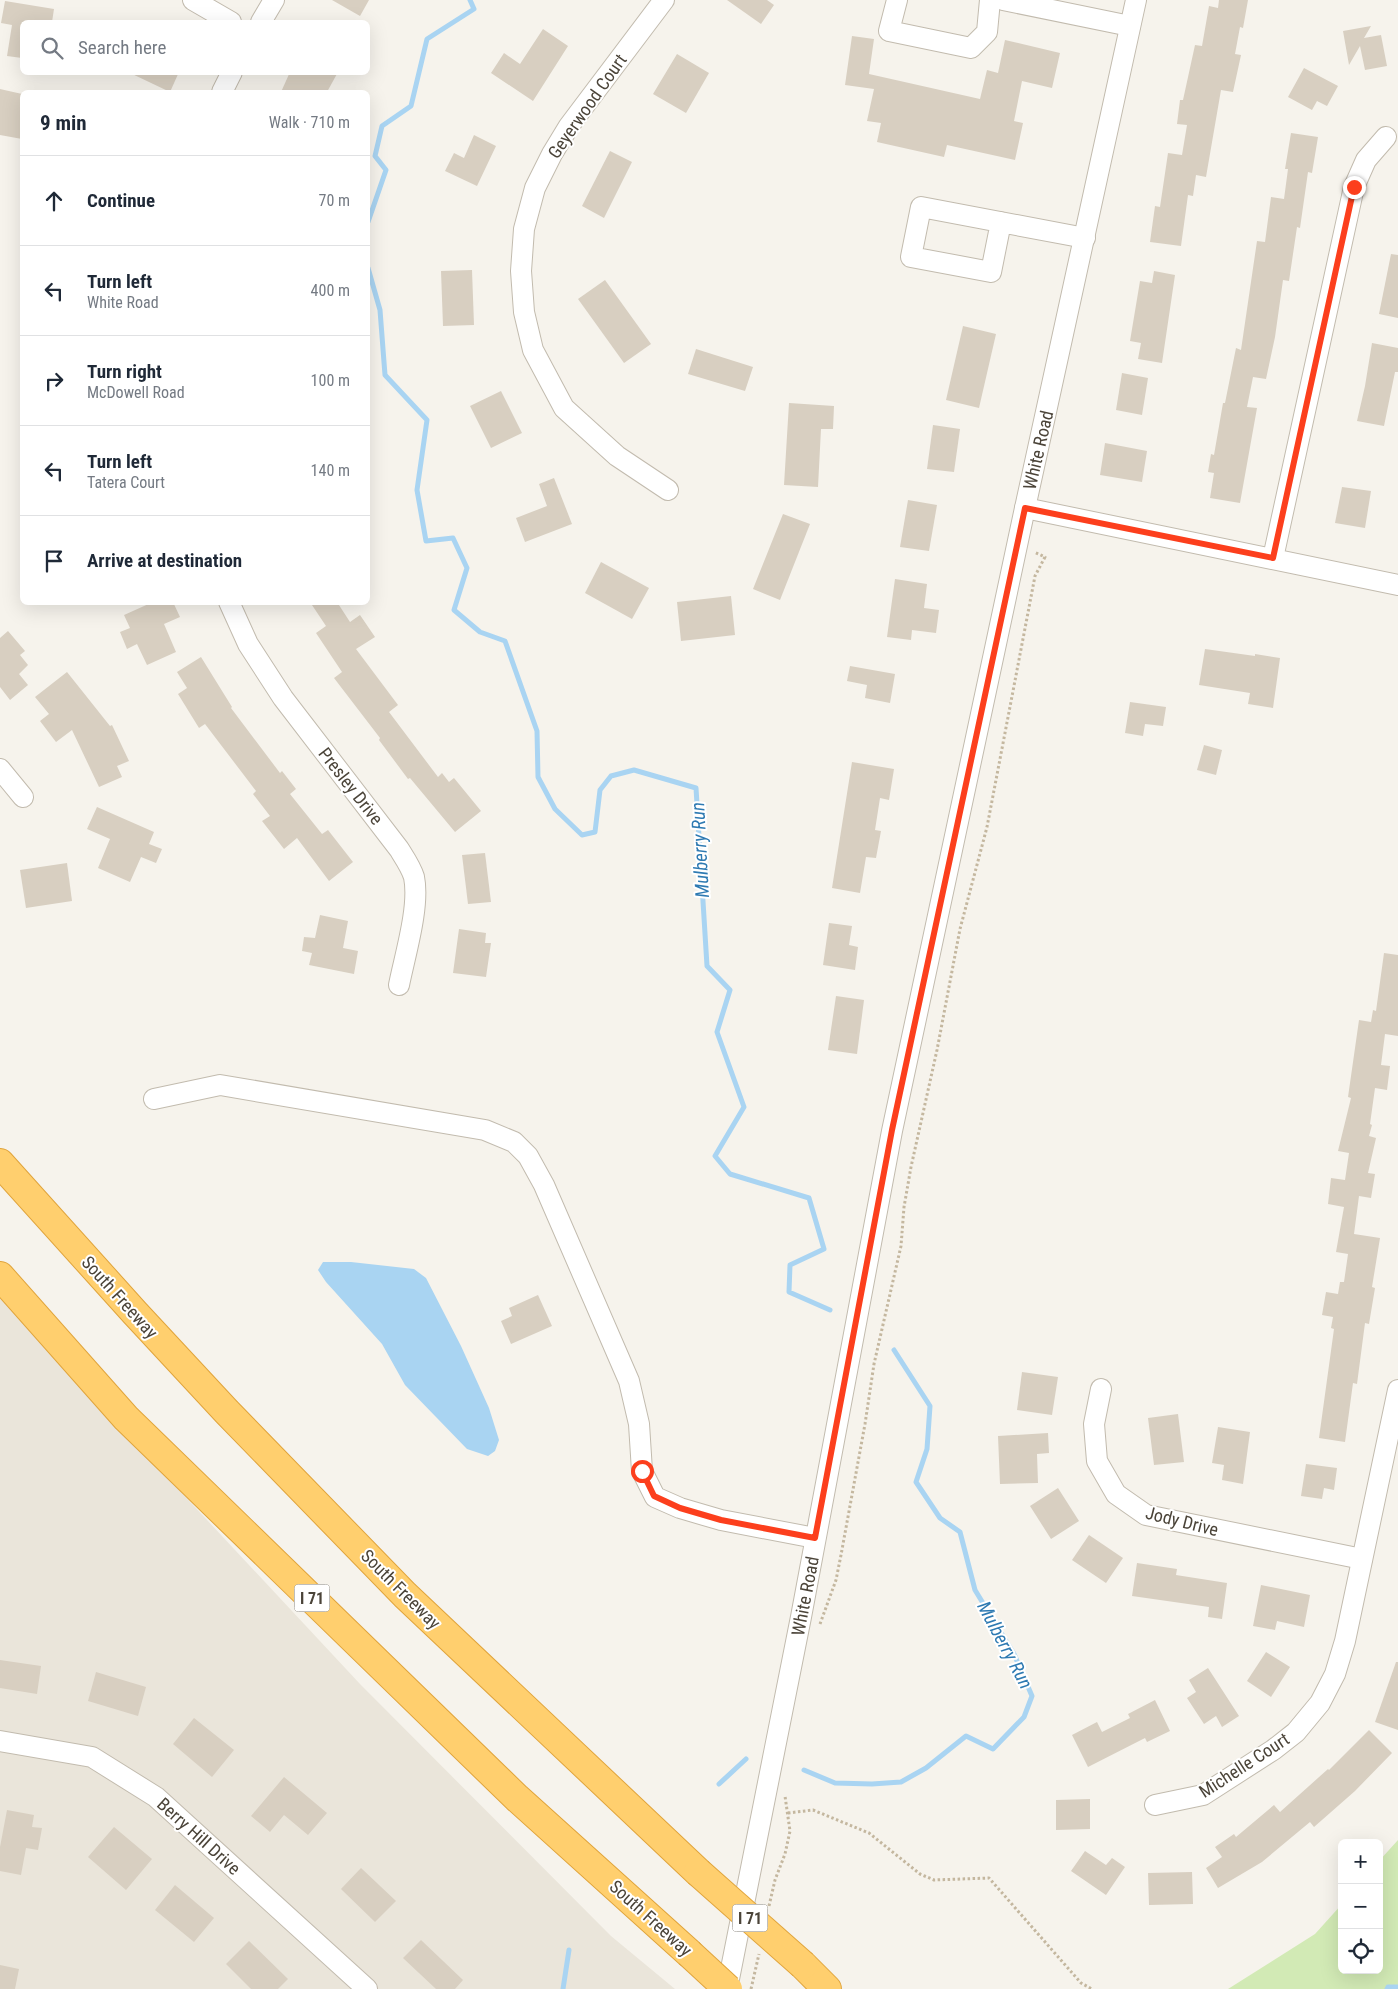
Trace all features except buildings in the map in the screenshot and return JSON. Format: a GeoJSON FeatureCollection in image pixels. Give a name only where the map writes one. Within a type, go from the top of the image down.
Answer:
{"type":"FeatureCollection","features":[{"type":"Feature","properties":{"kind":"highway","name":"South Freeway"},"geometry":{"type":"LineString","coordinates":[[0,1163],[226,1412],[405,1595],[698,1872],[803,1965],[827,1989]]}},
{"type":"Feature","properties":{"kind":"highway","name":"South Freeway"},"geometry":{"type":"LineString","coordinates":[[0,1276],[126,1418],[517,1798],[728,1989]]}},
{"type":"Feature","properties":{"kind":"street"},"geometry":{"type":"LineString","coordinates":[[192,0],[227,20]]}},
{"type":"Feature","properties":{"kind":"street"},"geometry":{"type":"LineString","coordinates":[[262,20],[274,0]]}},
{"type":"Feature","properties":{"kind":"street","name":"Geyerwood Court"},"geometry":{"type":"LineString","coordinates":[[664,0],[570,126],[552,154],[534,188],[524,229],[521,271],[524,312],[533,350],[564,408],[617,456],[668,490]]}},
{"type":"Feature","properties":{"kind":"street"},"geometry":{"type":"LineString","coordinates":[[897,0],[889,31],[971,48],[987,32],[990,0]]}},
{"type":"Feature","properties":{"kind":"street"},"geometry":{"type":"LineString","coordinates":[[1003,0],[1130,26]]}},
{"type":"Feature","properties":{"kind":"street","name":"White Road"},"geometry":{"type":"LineString","coordinates":[[728,1989],[892,1130],[1136,0]]}},
{"type":"Feature","properties":{"kind":"street"},"geometry":{"type":"LineString","coordinates":[[223,90],[230,75]]}},
{"type":"Feature","properties":{"kind":"street"},"geometry":{"type":"LineString","coordinates":[[1273,558],[1354,187],[1366,160],[1386,137]]}},
{"type":"Feature","properties":{"kind":"street"},"geometry":{"type":"LineString","coordinates":[[1001,222],[990,272],[911,257],[921,207],[1001,222],[1085,238]]}},
{"type":"Feature","properties":{"kind":"street"},"geometry":{"type":"LineString","coordinates":[[1025,508],[1398,585]]}},
{"type":"Feature","properties":{"kind":"street","name":"Presley Drive"},"geometry":{"type":"LineString","coordinates":[[230,605],[248,644],[283,698],[399,849],[413,874],[415,903],[399,985]]}},
{"type":"Feature","properties":{"kind":"street"},"geometry":{"type":"LineString","coordinates":[[0,769],[23,797]]}},
{"type":"Feature","properties":{"kind":"street"},"geometry":{"type":"LineString","coordinates":[[154,1098],[220,1085],[485,1130],[514,1142],[528,1156],[544,1184],[629,1381],[638,1424],[642,1471],[654,1496],[680,1508],[721,1520],[815,1538]]}},
{"type":"Feature","properties":{"kind":"street","name":"Jody Drive"},"geometry":{"type":"LineString","coordinates":[[1101,1389],[1094,1424],[1097,1461],[1116,1494],[1146,1515],[1362,1559]]}},
{"type":"Feature","properties":{"kind":"street","name":"Michelle Court"},"geometry":{"type":"LineString","coordinates":[[1155,1806],[1203,1795],[1273,1750],[1302,1724],[1320,1703],[1336,1674],[1345,1641],[1398,1390]]}},
{"type":"Feature","properties":{"kind":"street","name":"Berry Hill Drive"},"geometry":{"type":"LineString","coordinates":[[0,1741],[92,1757],[156,1797],[367,1989]]}},
{"type":"Feature","properties":{"kind":"path"},"geometry":{"type":"LineString","coordinates":[[819,1626],[836,1580],[865,1424],[874,1364],[901,1246],[908,1183],[937,1050],[960,928],[987,827],[1036,576],[1044,557],[1017,544]]}},
{"type":"Feature","properties":{"kind":"path"},"geometry":{"type":"LineString","coordinates":[[769,1907],[790,1831],[785,1793]]}},
{"type":"Feature","properties":{"kind":"path"},"geometry":{"type":"LineString","coordinates":[[788,1813],[813,1810],[869,1834],[920,1874],[934,1880],[988,1878],[1081,1983],[1092,1989]]}},
{"type":"Feature","properties":{"kind":"path"},"geometry":{"type":"LineString","coordinates":[[752,1989],[759,1952]]}},
{"type":"Feature","properties":{"kind":"shaded area"},"geometry":{"type":"Polygon","coordinates":[[[0,1298],[360,1684],[611,1936],[675,1989],[0,1989],[0,1298]]]}},
{"type":"Feature","properties":{"kind":"green space"},"geometry":{"type":"Polygon","coordinates":[[[1398,1840],[1398,1989],[1228,1989],[1315,1934],[1338,1908],[1338,1974],[1383,1974],[1383,1857],[1398,1840]]]}},
{"type":"Feature","properties":{"kind":"water"},"geometry":{"type":"Polygon","coordinates":[[[323,1262],[351,1262],[414,1269],[426,1278],[461,1346],[489,1408],[499,1440],[495,1451],[488,1456],[467,1449],[405,1385],[382,1344],[326,1282],[318,1270],[323,1262]]]}},
{"type":"Feature","properties":{"kind":"waterway","name":"Mulberry Run"},"geometry":{"type":"LineString","coordinates":[[370,216],[386,170],[375,156],[382,126],[411,106],[427,39],[474,9],[470,0]]}},
{"type":"Feature","properties":{"kind":"waterway","name":"Mulberry Run"},"geometry":{"type":"LineString","coordinates":[[370,275],[380,310],[385,375],[427,420],[417,490],[426,541],[453,538],[467,568],[454,610],[480,632],[505,641],[537,731],[538,777],[555,809],[582,835],[595,832],[600,790],[611,776],[634,770],[696,788],[707,966],[730,990],[717,1032],[744,1107],[715,1156],[730,1174],[809,1198],[824,1249],[790,1265],[789,1292],[830,1310]]}},
{"type":"Feature","properties":{"kind":"waterway","name":"Mulberry Run"},"geometry":{"type":"LineString","coordinates":[[804,1770],[835,1783],[872,1784],[901,1782],[926,1768],[966,1736],[993,1749],[1024,1717],[1032,1696],[1014,1654],[975,1590],[960,1532],[940,1518],[916,1482],[927,1449],[930,1406],[894,1350]]}},
{"type":"Feature","properties":{"kind":"waterway","name":"Mulberry Run"},"geometry":{"type":"LineString","coordinates":[[719,1784],[746,1759]]}},
{"type":"Feature","properties":{"kind":"waterway","name":"Mulberry Run"},"geometry":{"type":"LineString","coordinates":[[563,1989],[569,1950]]}},
{"type":"Feature","properties":{"kind":"waterway"},"geometry":{"type":"LineString","coordinates":[[1387,1989],[1388,1987],[1398,1987]]}},
{"type":"Feature","properties":{"kind":"route"},"geometry":{"type":"LineString","coordinates":[[642,1471],[654,1496],[680,1508],[721,1520],[815,1538],[892,1130],[1025,508],[1273,558],[1354,187]]}}]}
